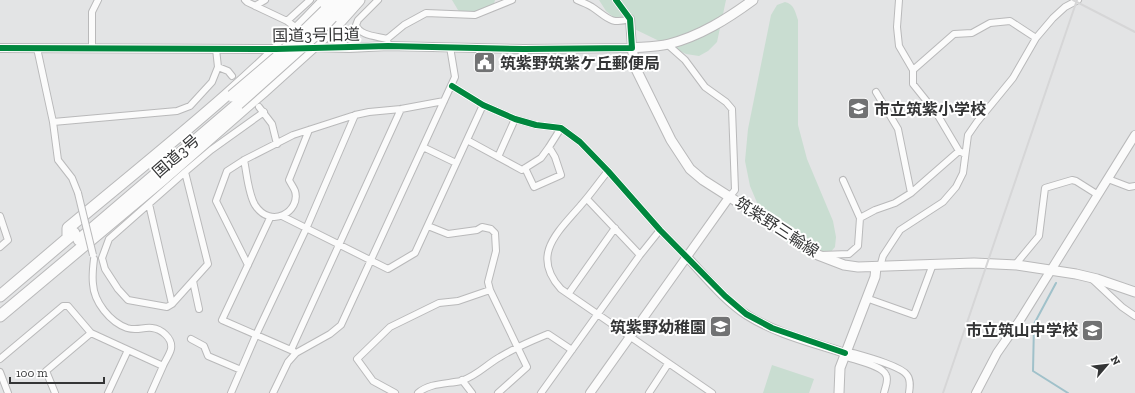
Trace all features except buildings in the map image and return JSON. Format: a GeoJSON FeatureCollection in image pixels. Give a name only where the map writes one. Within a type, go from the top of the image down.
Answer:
{"type":"FeatureCollection","features":[{"type":"Feature","properties":{"kind":"highway","name":"国道3号"},"geometry":{"type":"LineString","coordinates":[[329,14],[335,0]]}},
{"type":"Feature","properties":{"kind":"highway","name":"国道3号"},"geometry":{"type":"LineString","coordinates":[[0,307],[67,250],[235,100],[280,55],[348,0]]}},
{"type":"Feature","properties":{"kind":"highway"},"geometry":{"type":"LineString","coordinates":[[68,238],[68,228],[242,81],[298,29],[359,0]]}},
{"type":"Feature","properties":{"kind":"highway"},"geometry":{"type":"LineString","coordinates":[[0,316],[161,181],[313,47],[329,14]]}},
{"type":"Feature","properties":{"kind":"highway","name":"国道3号"},"geometry":{"type":"LineString","coordinates":[[0,296],[235,100]]}},
{"type":"Feature","properties":{"kind":"highway"},"geometry":{"type":"LineString","coordinates":[[67,250],[94,237]]}},
{"type":"Feature","properties":{"kind":"main road"},"geometry":{"type":"LineString","coordinates":[[632,48],[667,44],[687,39],[714,27],[753,0]]}},
{"type":"Feature","properties":{"kind":"main road","name":"筑紫野三輪線"},"geometry":{"type":"LineString","coordinates":[[632,48],[636,69],[679,155],[690,169],[818,255],[844,265],[878,267],[985,263],[1015,265],[1090,277],[1135,292]]}},
{"type":"Feature","properties":{"kind":"main road"},"geometry":{"type":"LineString","coordinates":[[839,393],[840,368],[878,267]]}},
{"type":"Feature","properties":{"kind":"street"},"geometry":{"type":"LineString","coordinates":[[92,48],[92,12],[98,0]]}},
{"type":"Feature","properties":{"kind":"street"},"geometry":{"type":"LineString","coordinates":[[245,0],[287,21],[298,29]]}},
{"type":"Feature","properties":{"kind":"street"},"geometry":{"type":"LineString","coordinates":[[255,6],[265,0]]}},
{"type":"Feature","properties":{"kind":"street"},"geometry":{"type":"LineString","coordinates":[[287,21],[310,0]]}},
{"type":"Feature","properties":{"kind":"street"},"geometry":{"type":"LineString","coordinates":[[378,0],[358,20],[356,25],[357,29],[362,33],[387,43],[404,25],[426,14],[475,14],[512,0]]}},
{"type":"Feature","properties":{"kind":"street"},"geometry":{"type":"LineString","coordinates":[[577,0],[591,7],[610,20],[620,22],[630,19]]}},
{"type":"Feature","properties":{"kind":"street"},"geometry":{"type":"LineString","coordinates":[[616,0],[630,19],[632,48]]}},
{"type":"Feature","properties":{"kind":"street"},"geometry":{"type":"LineString","coordinates":[[899,0],[897,27],[899,46],[913,70],[912,84],[937,114],[959,150],[965,154]]}},
{"type":"Feature","properties":{"kind":"street"},"geometry":{"type":"LineString","coordinates":[[878,267],[883,256],[900,230],[943,202],[956,187],[963,172],[968,135],[1013,78],[1036,38],[1053,18],[1066,7],[1078,0]]}},
{"type":"Feature","properties":{"kind":"street"},"geometry":{"type":"LineString","coordinates":[[329,14],[334,36],[339,43],[349,48]]}},
{"type":"Feature","properties":{"kind":"street"},"geometry":{"type":"LineString","coordinates":[[913,70],[954,34],[972,33],[990,23],[1010,21],[1036,38]]}},
{"type":"Feature","properties":{"kind":"street","name":"国道3号旧道"},"geometry":{"type":"LineString","coordinates":[[0,48],[276,49],[313,47],[349,48],[387,43],[450,48],[632,48]]}},
{"type":"Feature","properties":{"kind":"street"},"geometry":{"type":"LineString","coordinates":[[590,393],[735,190],[732,109],[726,102],[705,87],[685,60],[667,44]]}},
{"type":"Feature","properties":{"kind":"street"},"geometry":{"type":"LineString","coordinates":[[37,48],[53,122],[58,160],[72,178],[78,193],[93,257],[92,285],[97,300],[111,319],[126,327],[137,330],[151,328],[162,331],[170,339],[171,348],[151,393]]}},
{"type":"Feature","properties":{"kind":"street"},"geometry":{"type":"LineString","coordinates":[[270,218],[222,320],[294,351],[330,334],[341,325],[452,86],[455,77],[450,48]]}},
{"type":"Feature","properties":{"kind":"street"},"geometry":{"type":"LineString","coordinates":[[53,122],[177,111],[190,106],[212,82],[218,67],[216,49]]}},
{"type":"Feature","properties":{"kind":"street"},"geometry":{"type":"LineString","coordinates":[[218,67],[228,71],[232,76]]}},
{"type":"Feature","properties":{"kind":"street"},"geometry":{"type":"LineString","coordinates":[[452,86],[483,105],[515,119],[536,125],[561,128],[580,142],[608,171],[660,230],[725,296],[746,314],[772,328],[878,367],[887,375],[884,393]]}},
{"type":"Feature","properties":{"kind":"street"},"geometry":{"type":"LineString","coordinates":[[876,92],[898,129],[911,192]]}},
{"type":"Feature","properties":{"kind":"street"},"geometry":{"type":"LineString","coordinates":[[248,265],[216,201],[227,171],[244,160],[277,144],[293,134],[355,115],[401,109],[444,101]]}},
{"type":"Feature","properties":{"kind":"street"},"geometry":{"type":"LineString","coordinates":[[282,216],[388,269],[415,253],[483,105]]}},
{"type":"Feature","properties":{"kind":"street"},"geometry":{"type":"LineString","coordinates":[[259,107],[272,124],[277,144]]}},
{"type":"Feature","properties":{"kind":"street"},"geometry":{"type":"LineString","coordinates":[[273,393],[294,351],[338,245],[401,109]]}},
{"type":"Feature","properties":{"kind":"street"},"geometry":{"type":"LineString","coordinates":[[185,172],[208,264],[172,304],[167,307],[128,300],[118,289],[105,269],[102,258],[109,239],[185,172],[211,150],[264,112]]}},
{"type":"Feature","properties":{"kind":"street"},"geometry":{"type":"LineString","coordinates":[[231,393],[256,335],[306,229],[355,115]]}},
{"type":"Feature","properties":{"kind":"street"},"geometry":{"type":"LineString","coordinates":[[498,157],[515,119]]}},
{"type":"Feature","properties":{"kind":"street"},"geometry":{"type":"LineString","coordinates":[[467,140],[522,170],[541,158],[561,128]]}},
{"type":"Feature","properties":{"kind":"street"},"geometry":{"type":"LineString","coordinates":[[244,160],[251,196],[255,205],[263,215],[270,218],[282,216],[287,213],[295,202],[295,192],[289,180],[309,130]]}},
{"type":"Feature","properties":{"kind":"street"},"geometry":{"type":"LineString","coordinates":[[976,393],[997,353],[1020,320],[1135,135]]}},
{"type":"Feature","properties":{"kind":"street"},"geometry":{"type":"LineString","coordinates":[[423,147],[456,164]]}},
{"type":"Feature","properties":{"kind":"street"},"geometry":{"type":"LineString","coordinates":[[525,168],[534,187],[561,175],[555,157],[549,147]]}},
{"type":"Feature","properties":{"kind":"street"},"geometry":{"type":"LineString","coordinates":[[860,218],[875,210],[895,203],[911,192],[959,150]]}},
{"type":"Feature","properties":{"kind":"street"},"geometry":{"type":"LineString","coordinates":[[608,171],[587,199],[556,234],[547,257],[548,271],[554,282],[561,289],[569,293],[668,364],[712,393]]}},
{"type":"Feature","properties":{"kind":"street"},"geometry":{"type":"LineString","coordinates":[[1108,178],[1129,186],[1135,186]]}},
{"type":"Feature","properties":{"kind":"street"},"geometry":{"type":"LineString","coordinates":[[818,255],[831,253],[849,254],[858,246],[860,218],[843,180]]}},
{"type":"Feature","properties":{"kind":"street"},"geometry":{"type":"LineString","coordinates":[[1015,265],[1039,236],[1045,188],[1072,180],[1096,193]]}},
{"type":"Feature","properties":{"kind":"street"},"geometry":{"type":"LineString","coordinates":[[587,199],[640,255]]}},
{"type":"Feature","properties":{"kind":"street"},"geometry":{"type":"LineString","coordinates":[[149,204],[172,304]]}},
{"type":"Feature","properties":{"kind":"street"},"geometry":{"type":"LineString","coordinates":[[0,216],[8,240],[0,246]]}},
{"type":"Feature","properties":{"kind":"street"},"geometry":{"type":"LineString","coordinates":[[428,226],[448,234],[477,230],[482,227],[491,229],[495,232],[496,251],[488,282],[490,290],[527,367],[498,393]]}},
{"type":"Feature","properties":{"kind":"street"},"geometry":{"type":"LineString","coordinates":[[569,293],[615,228]]}},
{"type":"Feature","properties":{"kind":"street"},"geometry":{"type":"LineString","coordinates":[[541,393],[640,255],[660,230]]}},
{"type":"Feature","properties":{"kind":"street"},"geometry":{"type":"LineString","coordinates":[[93,257],[102,258]]}},
{"type":"Feature","properties":{"kind":"street"},"geometry":{"type":"LineString","coordinates":[[866,298],[914,315],[933,264]]}},
{"type":"Feature","properties":{"kind":"street"},"geometry":{"type":"LineString","coordinates":[[1090,277],[1122,307],[1135,316]]}},
{"type":"Feature","properties":{"kind":"street"},"geometry":{"type":"LineString","coordinates":[[193,281],[199,309]]}},
{"type":"Feature","properties":{"kind":"street"},"geometry":{"type":"LineString","coordinates":[[395,393],[373,381],[358,359],[390,327],[440,303],[458,301],[490,290]]}},
{"type":"Feature","properties":{"kind":"street"},"geometry":{"type":"LineString","coordinates":[[0,359],[63,306],[68,306],[90,333],[163,366]]}},
{"type":"Feature","properties":{"kind":"street"},"geometry":{"type":"LineString","coordinates":[[55,393],[46,371],[90,333]]}},
{"type":"Feature","properties":{"kind":"street"},"geometry":{"type":"LineString","coordinates":[[418,393],[423,388],[462,380],[477,374],[498,358],[518,347],[548,334],[572,350]]}},
{"type":"Feature","properties":{"kind":"street"},"geometry":{"type":"LineString","coordinates":[[191,339],[204,346],[208,356],[241,370]]}},
{"type":"Feature","properties":{"kind":"street"},"geometry":{"type":"LineString","coordinates":[[108,393],[128,350]]}},
{"type":"Feature","properties":{"kind":"street"},"geometry":{"type":"LineString","coordinates":[[845,354],[900,369],[908,376],[909,393]]}},
{"type":"Feature","properties":{"kind":"street"},"geometry":{"type":"LineString","coordinates":[[649,393],[668,364]]}},
{"type":"Feature","properties":{"kind":"street"},"geometry":{"type":"LineString","coordinates":[[0,372],[8,393]]}},
{"type":"Feature","properties":{"kind":"street"},"geometry":{"type":"LineString","coordinates":[[462,380],[472,393]]}},
{"type":"Feature","properties":{"kind":"green space"},"geometry":{"type":"Polygon","coordinates":[[[452,0],[495,0],[493,7],[467,17],[458,10],[452,0]]]}},
{"type":"Feature","properties":{"kind":"green space"},"geometry":{"type":"Polygon","coordinates":[[[599,0],[726,0],[717,42],[708,51],[699,56],[686,54],[618,21],[606,11],[599,0]]]}},
{"type":"Feature","properties":{"kind":"green space"},"geometry":{"type":"Polygon","coordinates":[[[785,2],[792,6],[798,20],[798,125],[807,159],[833,221],[836,237],[835,247],[828,255],[821,258],[809,258],[787,242],[761,212],[750,186],[745,161],[748,129],[771,15],[777,5],[785,2]]]}},
{"type":"Feature","properties":{"kind":"green space"},"geometry":{"type":"Polygon","coordinates":[[[772,365],[814,379],[809,393],[763,393],[772,365]]]}},
{"type":"Feature","properties":{"kind":"waterway"},"geometry":{"type":"LineString","coordinates":[[1056,283],[1034,324],[1033,371],[1068,393]]}},
{"type":"Feature","properties":{"kind":"railway"},"geometry":{"type":"LineString","coordinates":[[1073,0],[1135,32]]}},
{"type":"Feature","properties":{"kind":"railway"},"geometry":{"type":"LineString","coordinates":[[943,393],[1077,0]]}},
{"type":"Feature","properties":{"kind":"cycle path"},"geometry":{"type":"LineString","coordinates":[[0,48],[276,49],[388,46],[524,49],[632,48],[630,19],[616,0]]}},
{"type":"Feature","properties":{"kind":"cycle path"},"geometry":{"type":"LineString","coordinates":[[452,86],[483,105],[515,119],[536,125],[561,128],[580,142],[608,171],[660,230],[725,296],[746,314],[772,328],[845,353]]}},
{"type":"Feature","properties":{"kind":"place","name":"筑紫野筑紫ケ丘郵便局"},"geometry":{"type":"Point","coordinates":[485,63]}},
{"type":"Feature","properties":{"kind":"place","name":"市立筑紫小学校"},"geometry":{"type":"Point","coordinates":[858,109]}},
{"type":"Feature","properties":{"kind":"place","name":"筑紫野幼稚園"},"geometry":{"type":"Point","coordinates":[721,327]}},
{"type":"Feature","properties":{"kind":"place","name":"市立筑山中学校"},"geometry":{"type":"Point","coordinates":[1093,330]}}]}
